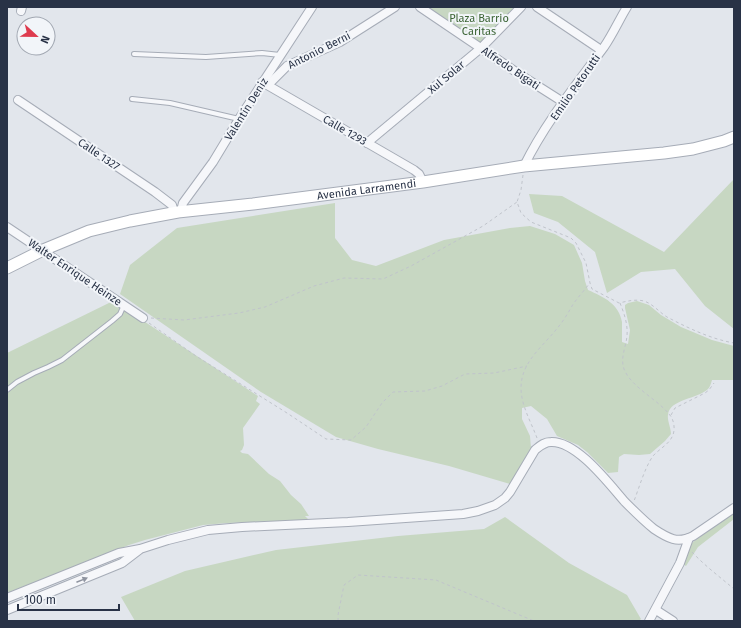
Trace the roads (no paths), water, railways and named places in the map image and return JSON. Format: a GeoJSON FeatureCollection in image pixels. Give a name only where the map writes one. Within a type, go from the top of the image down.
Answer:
{"type":"FeatureCollection","features":[{"type":"Feature","properties":{"kind":"main road","name":"Avenida Larramendi"},"geometry":{"type":"LineString","coordinates":[[7,268],[43,250],[99,228],[178,212],[423,182],[524,166],[664,153],[734,138]]}},
{"type":"Feature","properties":{"kind":"street","name":"Valentín Deniz"},"geometry":{"type":"LineString","coordinates":[[178,212],[213,162],[239,119],[265,84],[280,55],[312,7]]}},
{"type":"Feature","properties":{"kind":"street","name":"Antonio Berni"},"geometry":{"type":"LineString","coordinates":[[265,84],[287,66],[340,42],[395,7]]}},
{"type":"Feature","properties":{"kind":"street","name":"Alfredo Bigati"},"geometry":{"type":"LineString","coordinates":[[420,7],[519,74],[564,102]]}},
{"type":"Feature","properties":{"kind":"street","name":"Xul Solar"},"geometry":{"type":"LineString","coordinates":[[367,143],[481,48],[521,7]]}},
{"type":"Feature","properties":{"kind":"street"},"geometry":{"type":"LineString","coordinates":[[537,7],[601,50]]}},
{"type":"Feature","properties":{"kind":"street","name":"Emilio Petorutti"},"geometry":{"type":"LineString","coordinates":[[524,166],[532,150],[564,102],[605,46],[627,7]]}},
{"type":"Feature","properties":{"kind":"street","name":"Calle 1293"},"geometry":{"type":"LineString","coordinates":[[265,84],[414,170],[419,174],[423,182]]}},
{"type":"Feature","properties":{"kind":"street","name":"Calle 1327"},"geometry":{"type":"LineString","coordinates":[[18,100],[155,192],[178,212]]}},
{"type":"Feature","properties":{"kind":"street","name":"Walter Enrique Heinze"},"geometry":{"type":"LineString","coordinates":[[7,227],[142,318]]}},
{"type":"Feature","properties":{"kind":"street"},"geometry":{"type":"LineString","coordinates":[[7,598],[119,553],[140,549],[191,534],[225,528],[348,522],[463,514],[478,511],[495,505],[505,498],[535,450],[546,443],[551,442],[556,442],[573,450],[589,462],[647,523],[668,538],[688,542]]}},
{"type":"Feature","properties":{"kind":"street"},"geometry":{"type":"LineString","coordinates":[[649,621],[680,563],[688,542],[693,536],[734,508]]}},
{"type":"Feature","properties":{"kind":"street"},"geometry":{"type":"LineString","coordinates":[[7,610],[122,563],[140,549]]}},
{"type":"Feature","properties":{"kind":"street"},"geometry":{"type":"LineString","coordinates":[[656,610],[673,621]]}},
{"type":"Feature","properties":{"kind":"lane"},"geometry":{"type":"LineString","coordinates":[[134,54],[206,57],[262,53],[280,55]]}},
{"type":"Feature","properties":{"kind":"lane"},"geometry":{"type":"LineString","coordinates":[[132,99],[170,104],[239,119]]}},
{"type":"Feature","properties":{"kind":"lane"},"geometry":{"type":"LineString","coordinates":[[7,390],[17,382],[62,360],[120,314],[124,305]]}},
{"type":"Feature","properties":{"kind":"park label","name":"Plaza Barrio Caritas"},"geometry":{"type":"Point","coordinates":[479,24]}}]}
